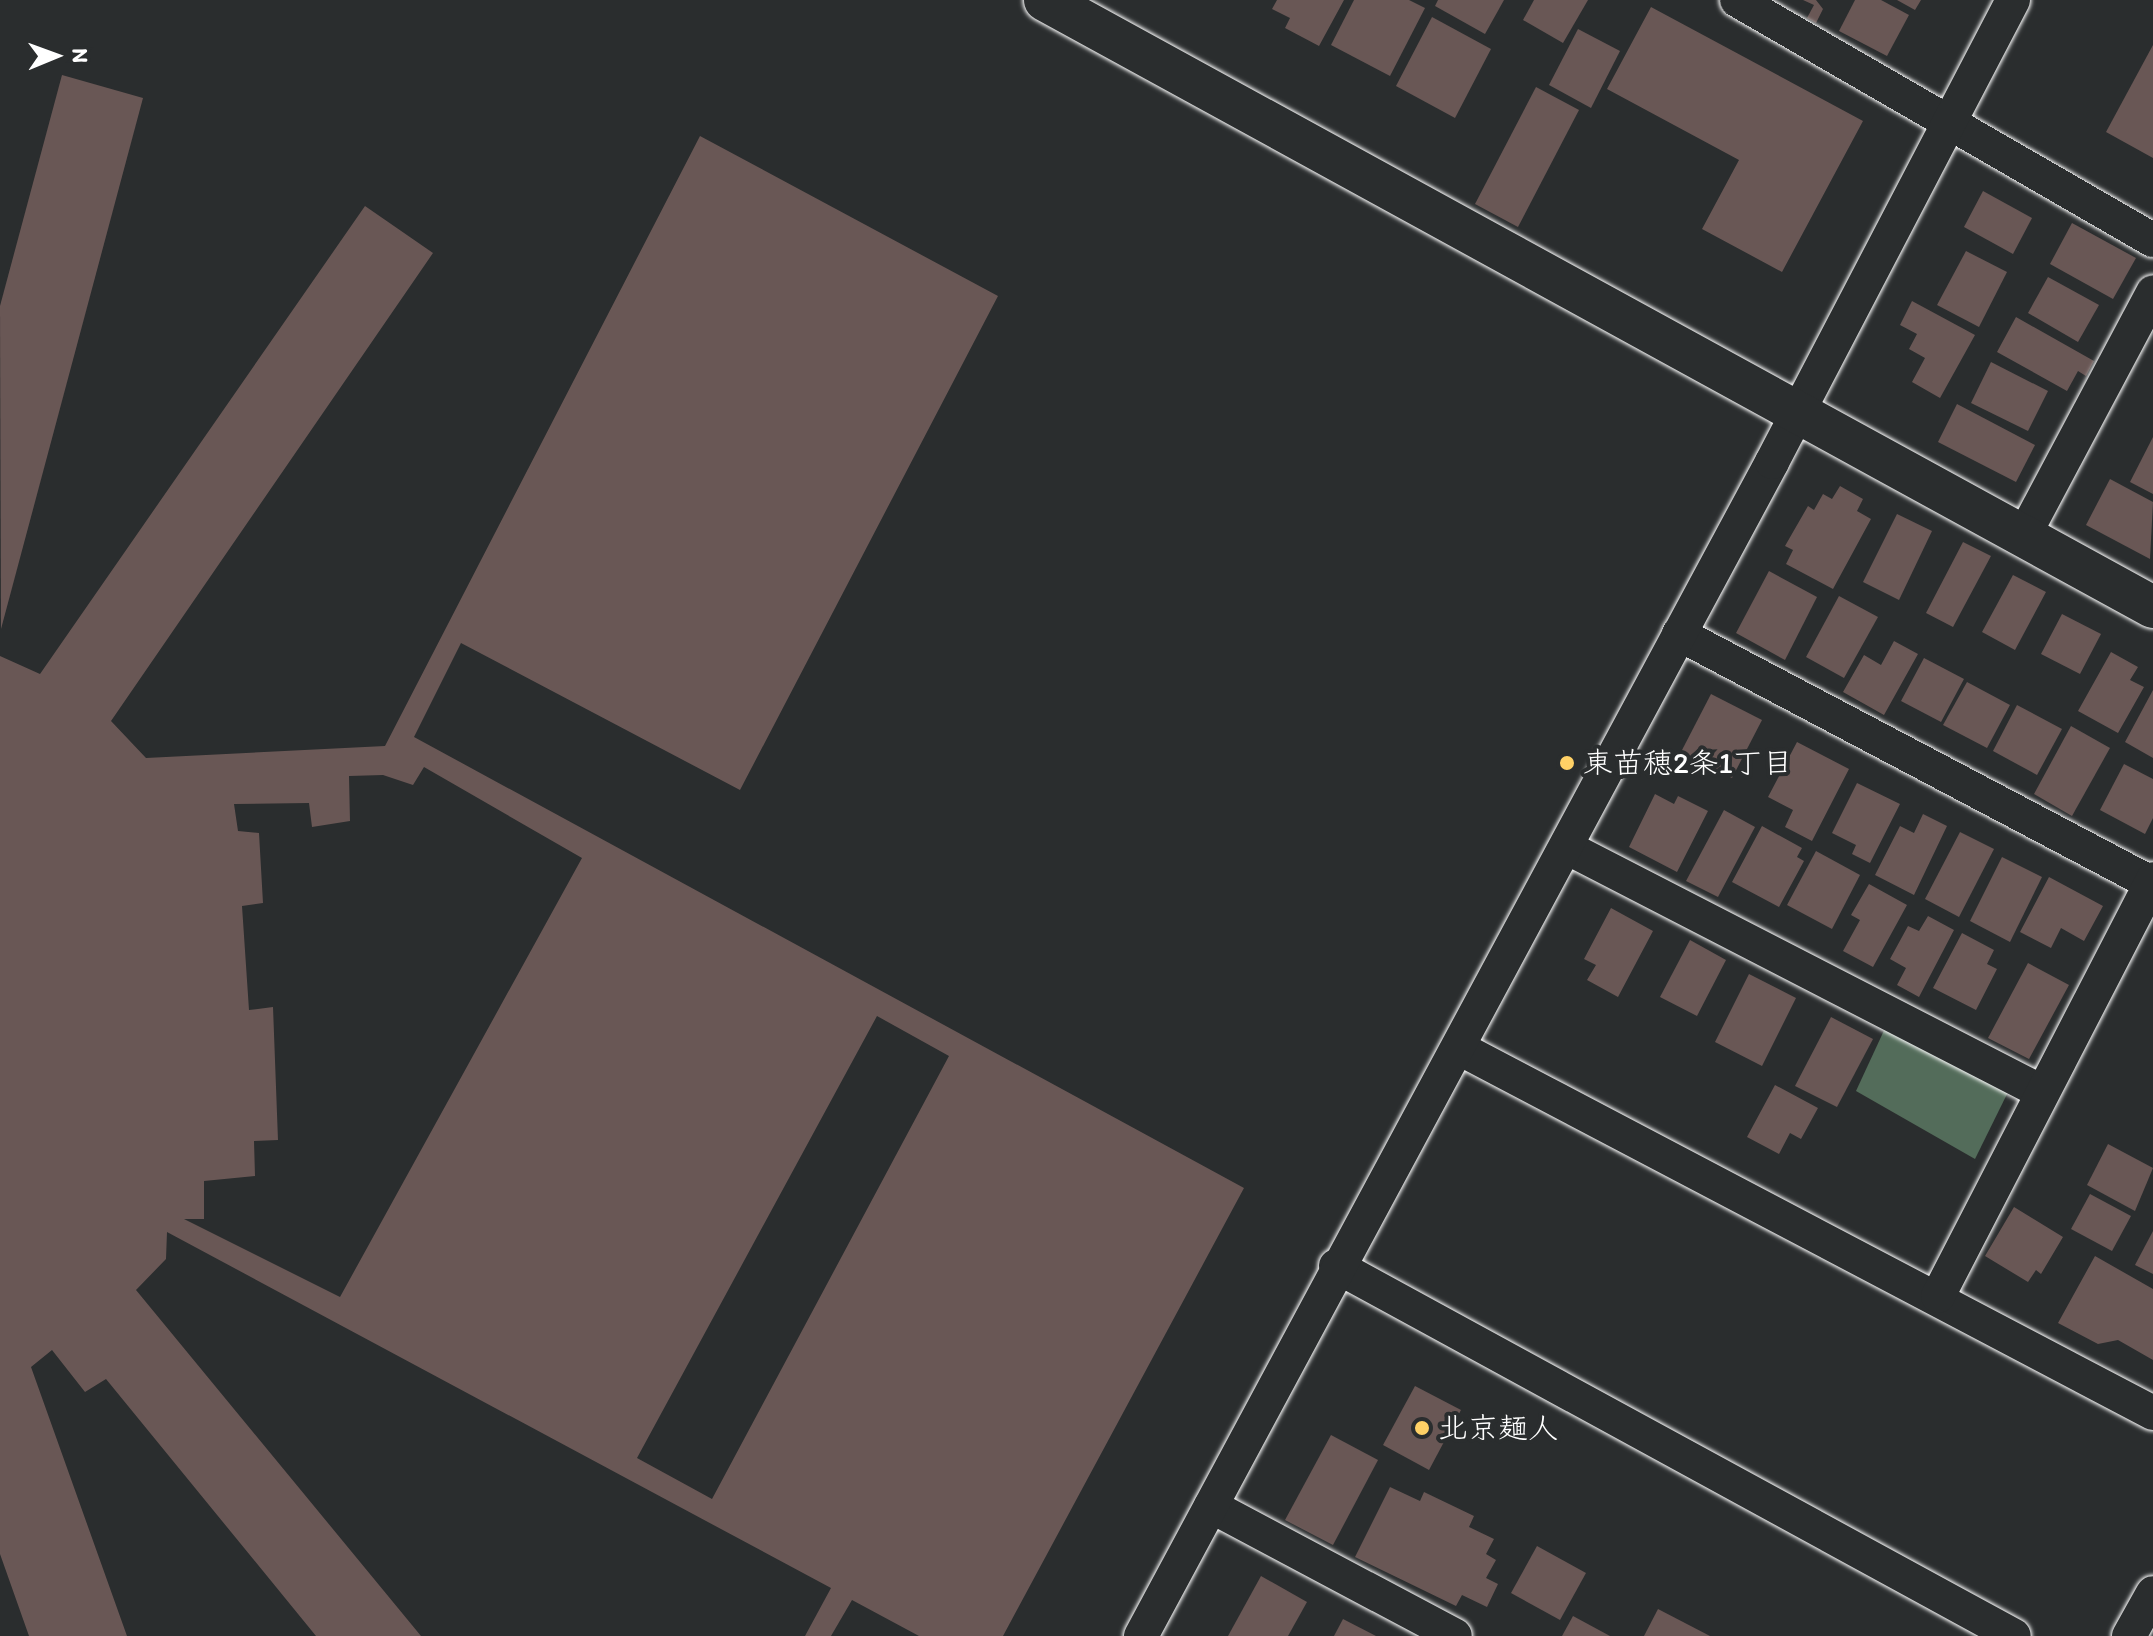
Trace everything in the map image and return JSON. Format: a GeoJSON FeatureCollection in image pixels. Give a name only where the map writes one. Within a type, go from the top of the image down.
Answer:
{"type":"FeatureCollection","features":[{"type":"Feature","properties":{"kind":"street"},"geometry":{"type":"LineString","coordinates":[[1045,0],[2153,607]]}},
{"type":"Feature","properties":{"kind":"street"},"geometry":{"type":"LineString","coordinates":[[1737,0],[2153,240]]}},
{"type":"Feature","properties":{"kind":"street"},"geometry":{"type":"LineString","coordinates":[[1141,1636],[1336,1266],[1459,1048],[2013,0]]}},
{"type":"Feature","properties":{"kind":"street"},"geometry":{"type":"LineString","coordinates":[[2023,537],[2153,292]]}},
{"type":"Feature","properties":{"kind":"street"},"geometry":{"type":"LineString","coordinates":[[1679,634],[2152,881],[1938,1296]]}},
{"type":"Feature","properties":{"kind":"street"},"geometry":{"type":"LineString","coordinates":[[1566,847],[2042,1092]]}},
{"type":"Feature","properties":{"kind":"street"},"geometry":{"type":"LineString","coordinates":[[1459,1048],[1938,1296],[2153,1413]]}},
{"type":"Feature","properties":{"kind":"street"},"geometry":{"type":"LineString","coordinates":[[1336,1266],[2014,1636]]}},
{"type":"Feature","properties":{"kind":"street"},"geometry":{"type":"LineString","coordinates":[[1211,1506],[1455,1636]]}},
{"type":"Feature","properties":{"kind":"street"},"geometry":{"type":"LineString","coordinates":[[2129,1636],[2153,1593]]}},
{"type":"Feature","properties":{"kind":"green space"},"geometry":{"type":"Polygon","coordinates":[[[1887,1024],[2009,1090],[1975,1159],[1856,1091],[1887,1024]]]}},
{"type":"Feature","properties":{"kind":"building"},"geometry":{"type":"Polygon","coordinates":[[[1277,0],[1344,0],[1319,46],[1285,28],[1290,18],[1272,9],[1277,0]]]}},
{"type":"Feature","properties":{"kind":"building"},"geometry":{"type":"Polygon","coordinates":[[[1354,0],[1409,0],[1425,8],[1390,76],[1331,45],[1354,0]]]}},
{"type":"Feature","properties":{"kind":"building"},"geometry":{"type":"Polygon","coordinates":[[[1438,0],[1504,0],[1485,34],[1435,6],[1438,0]]]}},
{"type":"Feature","properties":{"kind":"building"},"geometry":{"type":"Polygon","coordinates":[[[1534,0],[1588,0],[1563,43],[1523,20],[1534,0]]]}},
{"type":"Feature","properties":{"kind":"building"},"geometry":{"type":"Polygon","coordinates":[[[1803,0],[1816,0],[1823,9],[1816,23],[1807,18],[1814,5],[1803,0]]]}},
{"type":"Feature","properties":{"kind":"building"},"geometry":{"type":"Polygon","coordinates":[[[1855,0],[1881,0],[1909,15],[1887,56],[1839,31],[1855,0]]]}},
{"type":"Feature","properties":{"kind":"building"},"geometry":{"type":"Polygon","coordinates":[[[1897,0],[1921,0],[1915,10],[1897,0]]]}},
{"type":"Feature","properties":{"kind":"building"},"geometry":{"type":"Polygon","coordinates":[[[1651,7],[1863,121],[1782,272],[1702,229],[1739,160],[1607,89],[1651,7]]]}},
{"type":"Feature","properties":{"kind":"building"},"geometry":{"type":"Polygon","coordinates":[[[1432,17],[1491,49],[1455,118],[1396,86],[1432,17]]]}},
{"type":"Feature","properties":{"kind":"building"},"geometry":{"type":"Polygon","coordinates":[[[1578,29],[1620,51],[1591,108],[1549,85],[1578,29]]]}},
{"type":"Feature","properties":{"kind":"building"},"geometry":{"type":"Polygon","coordinates":[[[2153,45],[2153,158],[2106,132],[2153,45]]]}},
{"type":"Feature","properties":{"kind":"building"},"geometry":{"type":"Polygon","coordinates":[[[62,75],[143,98],[1,629],[0,306],[62,75]]]}},
{"type":"Feature","properties":{"kind":"building"},"geometry":{"type":"Polygon","coordinates":[[[1536,87],[1579,110],[1518,227],[1475,204],[1536,87]]]}},
{"type":"Feature","properties":{"kind":"building"},"geometry":{"type":"Polygon","coordinates":[[[700,136],[998,296],[740,790],[461,643],[414,737],[1244,1188],[1003,1636],[919,1636],[852,1600],[831,1636],[805,1636],[831,1588],[167,1232],[166,1259],[136,1290],[421,1636],[316,1636],[106,1379],[85,1392],[52,1350],[31,1367],[127,1636],[29,1636],[0,1554],[0,656],[40,674],[365,206],[433,253],[111,721],[146,758],[385,746],[700,136]],[[424,767],[413,785],[383,775],[349,776],[350,821],[312,827],[309,803],[234,804],[238,831],[259,833],[263,903],[242,906],[249,1010],[273,1007],[278,1140],[254,1141],[255,1176],[204,1181],[204,1219],[184,1219],[340,1297],[582,858],[424,767]],[[877,1016],[637,1458],[712,1499],[949,1056],[877,1016]]]}},
{"type":"Feature","properties":{"kind":"building"},"geometry":{"type":"Polygon","coordinates":[[[1983,191],[2032,218],[2013,254],[1964,227],[1983,191]]]}},
{"type":"Feature","properties":{"kind":"building"},"geometry":{"type":"Polygon","coordinates":[[[2072,223],[2136,258],[2113,299],[2050,264],[2072,223]]]}},
{"type":"Feature","properties":{"kind":"building"},"geometry":{"type":"Polygon","coordinates":[[[1966,251],[2007,272],[1979,327],[1937,305],[1966,251]]]}},
{"type":"Feature","properties":{"kind":"building"},"geometry":{"type":"Polygon","coordinates":[[[2048,277],[2099,305],[2078,342],[2028,313],[2048,277]]]}},
{"type":"Feature","properties":{"kind":"building"},"geometry":{"type":"Polygon","coordinates":[[[1912,301],[1975,335],[1940,398],[1912,382],[1925,358],[1909,349],[1917,334],[1900,325],[1912,301]]]}},
{"type":"Feature","properties":{"kind":"building"},"geometry":{"type":"Polygon","coordinates":[[[2016,317],[2094,361],[2086,376],[2078,371],[2067,391],[1997,352],[2016,317]]]}},
{"type":"Feature","properties":{"kind":"building"},"geometry":{"type":"Polygon","coordinates":[[[1991,362],[2048,391],[2028,431],[1971,403],[1991,362]]]}},
{"type":"Feature","properties":{"kind":"building"},"geometry":{"type":"Polygon","coordinates":[[[1957,404],[2035,445],[2016,482],[1938,442],[1957,404]]]}},
{"type":"Feature","properties":{"kind":"building"},"geometry":{"type":"Polygon","coordinates":[[[2153,437],[2153,494],[2130,482],[2153,437]]]}},
{"type":"Feature","properties":{"kind":"building"},"geometry":{"type":"Polygon","coordinates":[[[2110,479],[2153,502],[2150,559],[2086,525],[2110,479]]]}},
{"type":"Feature","properties":{"kind":"building"},"geometry":{"type":"Polygon","coordinates":[[[1840,486],[1863,499],[1857,511],[1871,519],[1833,589],[1786,564],[1793,550],[1785,546],[1808,506],[1814,510],[1823,494],[1832,499],[1840,486]]]}},
{"type":"Feature","properties":{"kind":"building"},"geometry":{"type":"Polygon","coordinates":[[[1897,514],[1932,531],[1899,600],[1863,582],[1897,514]]]}},
{"type":"Feature","properties":{"kind":"building"},"geometry":{"type":"Polygon","coordinates":[[[1963,542],[1991,556],[1953,627],[1926,613],[1963,542]]]}},
{"type":"Feature","properties":{"kind":"building"},"geometry":{"type":"Polygon","coordinates":[[[1769,571],[1817,597],[1785,660],[1736,633],[1769,571]]]}},
{"type":"Feature","properties":{"kind":"building"},"geometry":{"type":"Polygon","coordinates":[[[2013,575],[2046,592],[2015,650],[1982,632],[2013,575]]]}},
{"type":"Feature","properties":{"kind":"building"},"geometry":{"type":"Polygon","coordinates":[[[1839,596],[1878,617],[1844,678],[1806,657],[1839,596]]]}},
{"type":"Feature","properties":{"kind":"building"},"geometry":{"type":"Polygon","coordinates":[[[2062,614],[2101,634],[2080,674],[2041,654],[2062,614]]]}},
{"type":"Feature","properties":{"kind":"building"},"geometry":{"type":"Polygon","coordinates":[[[1894,641],[1918,654],[1884,715],[1843,692],[1864,655],[1881,665],[1894,641]]]}},
{"type":"Feature","properties":{"kind":"building"},"geometry":{"type":"Polygon","coordinates":[[[2111,652],[2138,667],[2130,680],[2144,687],[2118,733],[2078,711],[2111,652]]]}},
{"type":"Feature","properties":{"kind":"building"},"geometry":{"type":"Polygon","coordinates":[[[1924,658],[1964,679],[1941,722],[1901,701],[1924,658]]]}},
{"type":"Feature","properties":{"kind":"building"},"geometry":{"type":"Polygon","coordinates":[[[1967,682],[2010,705],[1987,748],[1943,725],[1967,682]]]}},
{"type":"Feature","properties":{"kind":"building"},"geometry":{"type":"Polygon","coordinates":[[[2153,690],[2153,758],[2125,742],[2153,690]]]}},
{"type":"Feature","properties":{"kind":"building"},"geometry":{"type":"Polygon","coordinates":[[[1711,694],[1762,720],[1732,778],[1681,752],[1711,694]]]}},
{"type":"Feature","properties":{"kind":"building"},"geometry":{"type":"Polygon","coordinates":[[[2017,705],[2062,729],[2037,775],[1993,751],[2017,705]]]}},
{"type":"Feature","properties":{"kind":"building"},"geometry":{"type":"Polygon","coordinates":[[[2071,726],[2110,748],[2072,816],[2034,794],[2071,726]]]}},
{"type":"Feature","properties":{"kind":"building"},"geometry":{"type":"Polygon","coordinates":[[[1797,742],[1849,769],[1812,841],[1785,827],[1793,810],[1768,797],[1797,742]]]}},
{"type":"Feature","properties":{"kind":"building"},"geometry":{"type":"Polygon","coordinates":[[[2124,764],[2153,779],[2153,818],[2145,834],[2100,810],[2124,764]]]}},
{"type":"Feature","properties":{"kind":"building"},"geometry":{"type":"Polygon","coordinates":[[[1857,783],[1900,804],[1870,863],[1852,854],[1856,845],[1832,833],[1857,783]]]}},
{"type":"Feature","properties":{"kind":"building"},"geometry":{"type":"Polygon","coordinates":[[[1655,794],[1674,804],[1678,796],[1708,811],[1677,872],[1629,847],[1655,794]]]}},
{"type":"Feature","properties":{"kind":"building"},"geometry":{"type":"Polygon","coordinates":[[[1724,810],[1755,827],[1718,897],[1686,881],[1724,810]]]}},
{"type":"Feature","properties":{"kind":"building"},"geometry":{"type":"Polygon","coordinates":[[[1923,814],[1947,826],[1914,895],[1875,875],[1900,826],[1914,833],[1923,814]]]}},
{"type":"Feature","properties":{"kind":"building"},"geometry":{"type":"Polygon","coordinates":[[[1762,826],[1802,848],[1797,857],[1804,861],[1779,907],[1732,882],[1762,826]]]}},
{"type":"Feature","properties":{"kind":"building"},"geometry":{"type":"Polygon","coordinates":[[[1960,832],[1994,849],[1959,917],[1925,899],[1960,832]]]}},
{"type":"Feature","properties":{"kind":"building"},"geometry":{"type":"Polygon","coordinates":[[[1816,851],[1860,875],[1832,929],[1787,905],[1816,851]]]}},
{"type":"Feature","properties":{"kind":"building"},"geometry":{"type":"Polygon","coordinates":[[[2002,857],[2042,877],[2010,942],[1970,921],[2002,857]]]}},
{"type":"Feature","properties":{"kind":"building"},"geometry":{"type":"Polygon","coordinates":[[[2049,877],[2103,906],[2084,941],[2061,928],[2051,948],[2020,932],[2049,877]]]}},
{"type":"Feature","properties":{"kind":"building"},"geometry":{"type":"Polygon","coordinates":[[[1869,884],[1907,905],[1873,967],[1843,951],[1860,920],[1851,915],[1869,884]]]}},
{"type":"Feature","properties":{"kind":"building"},"geometry":{"type":"Polygon","coordinates":[[[1611,908],[1653,931],[1618,997],[1587,980],[1596,965],[1584,959],[1611,908]]]}},
{"type":"Feature","properties":{"kind":"building"},"geometry":{"type":"Polygon","coordinates":[[[1928,916],[1954,930],[1919,997],[1897,985],[1906,968],[1890,959],[1908,926],[1919,931],[1928,916]]]}},
{"type":"Feature","properties":{"kind":"building"},"geometry":{"type":"Polygon","coordinates":[[[1962,933],[1994,950],[1987,964],[1997,969],[1976,1010],[1933,988],[1962,933]]]}},
{"type":"Feature","properties":{"kind":"building"},"geometry":{"type":"Polygon","coordinates":[[[1690,940],[1726,960],[1697,1016],[1660,997],[1690,940]]]}},
{"type":"Feature","properties":{"kind":"building"},"geometry":{"type":"Polygon","coordinates":[[[2028,963],[2069,985],[2029,1059],[1988,1038],[2028,963]]]}},
{"type":"Feature","properties":{"kind":"building"},"geometry":{"type":"Polygon","coordinates":[[[1749,974],[1796,998],[1762,1066],[1715,1042],[1749,974]]]}},
{"type":"Feature","properties":{"kind":"building"},"geometry":{"type":"Polygon","coordinates":[[[1831,1017],[1873,1039],[1837,1107],[1795,1086],[1831,1017]]]}},
{"type":"Feature","properties":{"kind":"building"},"geometry":{"type":"Polygon","coordinates":[[[1775,1085],[1818,1108],[1801,1139],[1790,1133],[1779,1154],[1747,1137],[1775,1085]]]}},
{"type":"Feature","properties":{"kind":"building"},"geometry":{"type":"Polygon","coordinates":[[[2108,1144],[2153,1168],[2135,1211],[2087,1185],[2108,1144]]]}},
{"type":"Feature","properties":{"kind":"building"},"geometry":{"type":"Polygon","coordinates":[[[2090,1194],[2131,1216],[2112,1251],[2071,1229],[2090,1194]]]}},
{"type":"Feature","properties":{"kind":"building"},"geometry":{"type":"Polygon","coordinates":[[[2014,1207],[2063,1237],[2041,1274],[2036,1270],[2028,1282],[1985,1256],[2014,1207]]]}},
{"type":"Feature","properties":{"kind":"building"},"geometry":{"type":"Polygon","coordinates":[[[2153,1231],[2153,1274],[2135,1265],[2153,1231]]]}},
{"type":"Feature","properties":{"kind":"building"},"geometry":{"type":"Polygon","coordinates":[[[2095,1256],[2153,1289],[2153,1360],[2118,1340],[2098,1344],[2058,1323],[2095,1256]]]}},
{"type":"Feature","properties":{"kind":"building","name":"北京麺人"},"geometry":{"type":"Polygon","coordinates":[[[1415,1386],[1461,1410],[1429,1470],[1383,1445],[1415,1386]]]}},
{"type":"Feature","properties":{"kind":"building"},"geometry":{"type":"Polygon","coordinates":[[[1331,1435],[1378,1460],[1333,1545],[1285,1520],[1331,1435]]]}},
{"type":"Feature","properties":{"kind":"building"},"geometry":{"type":"Polygon","coordinates":[[[1390,1487],[1420,1501],[1424,1492],[1474,1516],[1469,1527],[1494,1539],[1486,1554],[1496,1560],[1486,1578],[1498,1584],[1487,1607],[1462,1595],[1456,1606],[1355,1557],[1390,1487]]]}},
{"type":"Feature","properties":{"kind":"building"},"geometry":{"type":"Polygon","coordinates":[[[1537,1546],[1586,1573],[1560,1620],[1511,1593],[1537,1546]]]}},
{"type":"Feature","properties":{"kind":"building"},"geometry":{"type":"Polygon","coordinates":[[[1261,1576],[1307,1602],[1288,1636],[1228,1636],[1261,1576]]]}},
{"type":"Feature","properties":{"kind":"building"},"geometry":{"type":"Polygon","coordinates":[[[1658,1609],[1710,1636],[1644,1636],[1658,1609]]]}},
{"type":"Feature","properties":{"kind":"building"},"geometry":{"type":"Polygon","coordinates":[[[1573,1616],[1610,1636],[1562,1636],[1573,1616]]]}},
{"type":"Feature","properties":{"kind":"building"},"geometry":{"type":"Polygon","coordinates":[[[1343,1619],[1376,1636],[1334,1636],[1343,1619]]]}},
{"type":"Feature","properties":{"kind":"place","name":"東苗穂2条1丁目"},"geometry":{"type":"Point","coordinates":[1567,763]}},
{"type":"Feature","properties":{"kind":"place","name":"北京麺人"},"geometry":{"type":"Point","coordinates":[1422,1428]}}]}
